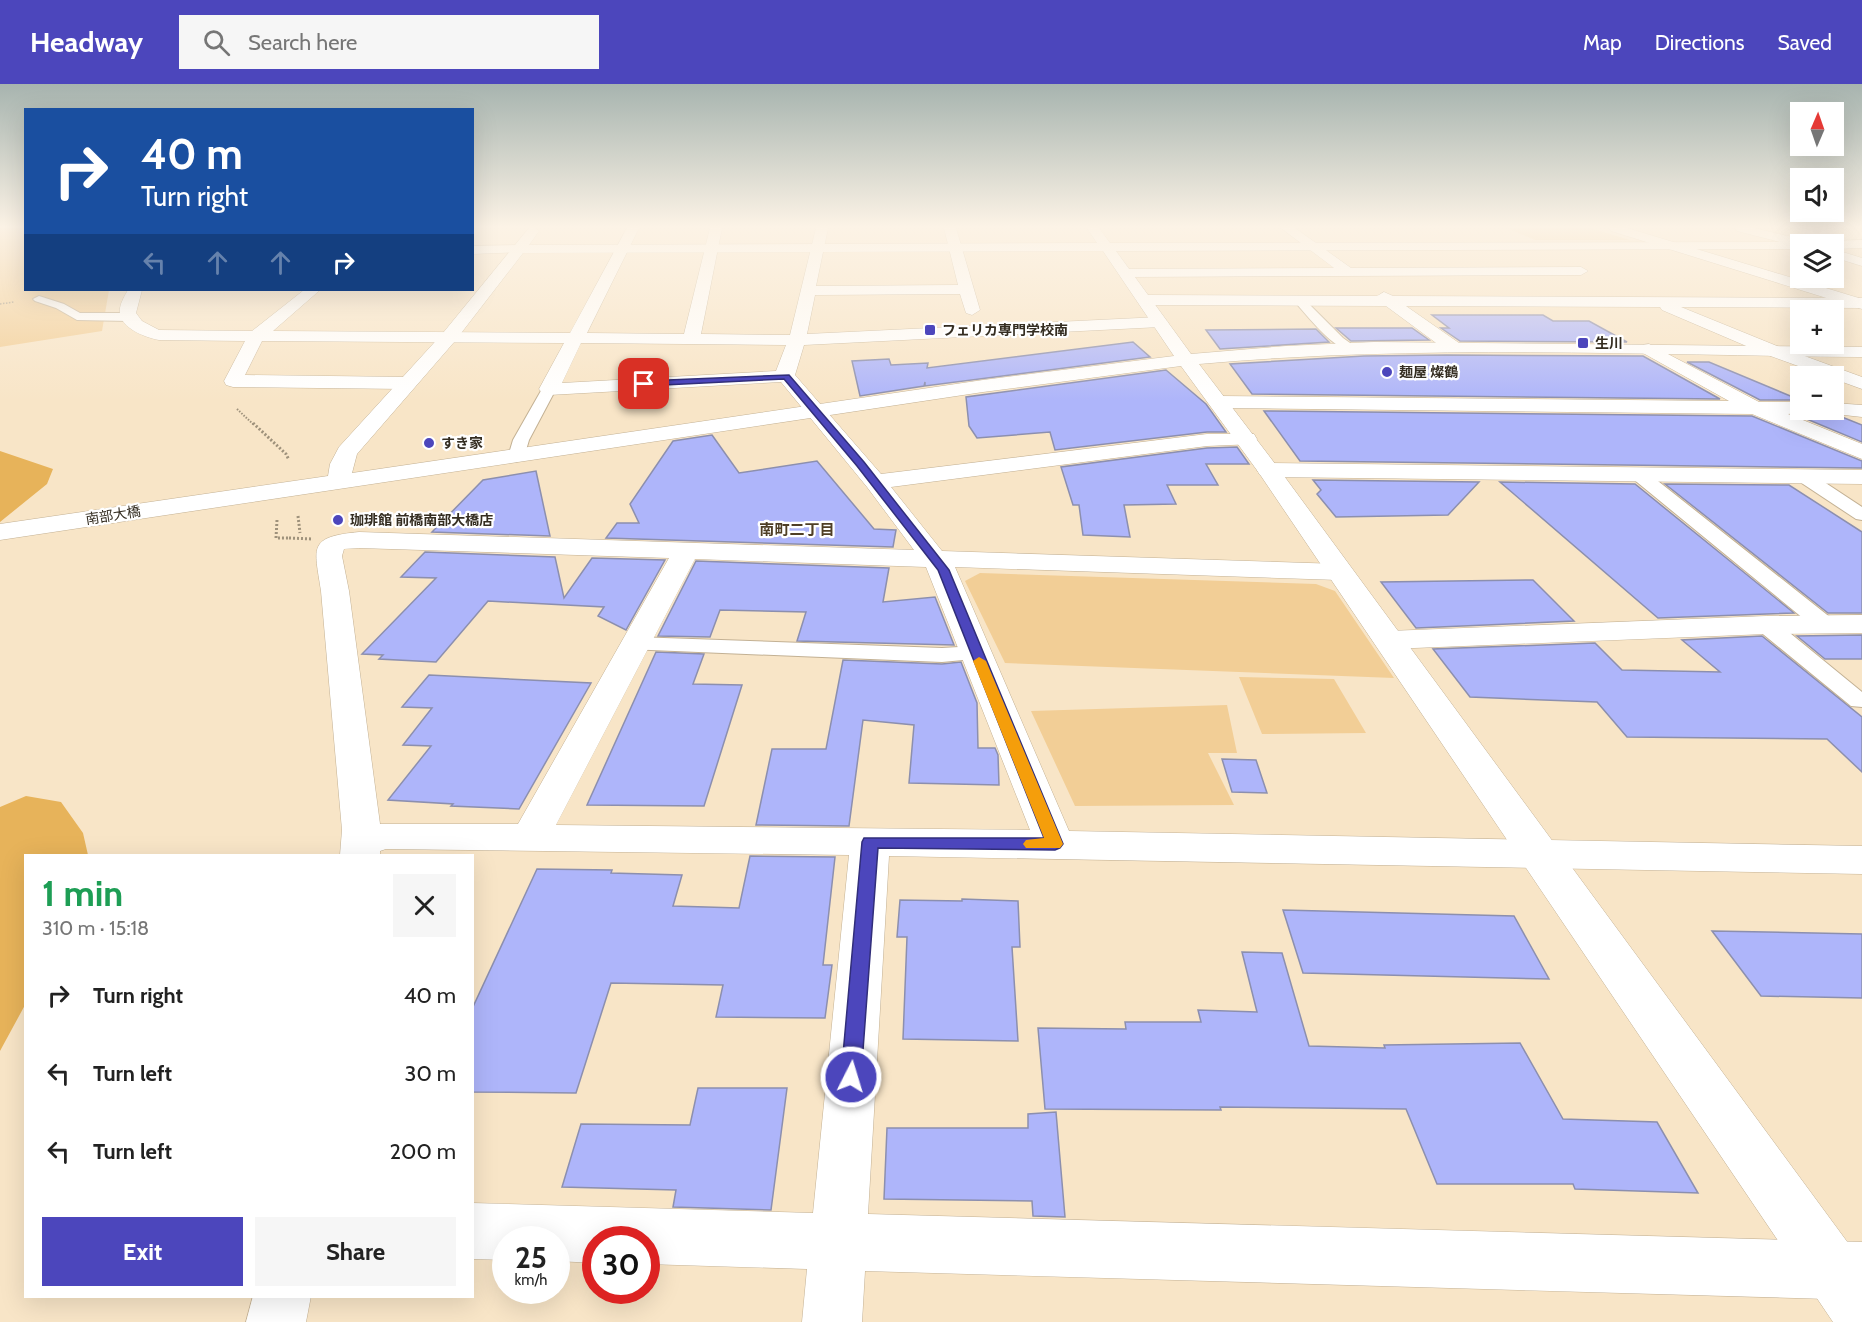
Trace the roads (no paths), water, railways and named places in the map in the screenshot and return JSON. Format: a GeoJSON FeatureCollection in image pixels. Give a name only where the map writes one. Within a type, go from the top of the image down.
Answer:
{"type":"FeatureCollection","features":[{"type":"Feature","properties":{"kind":"street"},"geometry":{"type":"LineString","coordinates":[[339,483],[341,464],[347,452],[449,337],[490,286]]}},
{"type":"Feature","properties":{"kind":"street"},"geometry":{"type":"LineString","coordinates":[[549,389],[603,286]]}},
{"type":"Feature","properties":{"kind":"street"},"geometry":{"type":"LineString","coordinates":[[691,339],[702,286]]}},
{"type":"Feature","properties":{"kind":"street"},"geometry":{"type":"LineString","coordinates":[[809,286],[797,340],[785,372],[786,376],[875,482],[943,570],[1055,844]]}},
{"type":"Feature","properties":{"kind":"street"},"geometry":{"type":"LineString","coordinates":[[966,286],[975,325],[980,331]]}},
{"type":"Feature","properties":{"kind":"street"},"geometry":{"type":"LineString","coordinates":[[1134,286],[1389,640],[1538,855],[1852,1284]]}},
{"type":"Feature","properties":{"kind":"street"},"geometry":{"type":"LineString","coordinates":[[1367,286],[1453,347]]}},
{"type":"Feature","properties":{"kind":"street"},"geometry":{"type":"LineString","coordinates":[[1616,286],[1771,350],[1862,383]]}},
{"type":"Feature","properties":{"kind":"street"},"geometry":{"type":"LineString","coordinates":[[1804,286],[1860,303]]}},
{"type":"Feature","properties":{"kind":"street"},"geometry":{"type":"LineString","coordinates":[[808,291],[967,289]]}},
{"type":"Feature","properties":{"kind":"street"},"geometry":{"type":"LineString","coordinates":[[135,291],[127,311],[129,317],[149,334],[797,340],[1160,322]]}},
{"type":"Feature","properties":{"kind":"street"},"geometry":{"type":"LineString","coordinates":[[312,291],[256,336],[233,381],[406,383]]}},
{"type":"Feature","properties":{"kind":"street"},"geometry":{"type":"LineString","coordinates":[[1144,300],[1860,303]]}},
{"type":"Feature","properties":{"kind":"street","name":"南部大橋"},"geometry":{"type":"LineString","coordinates":[[0,532],[1059,375],[1186,360],[1351,348],[1862,352]]}},
{"type":"Feature","properties":{"kind":"street"},"geometry":{"type":"LineString","coordinates":[[1649,349],[1756,408],[1862,452]]}},
{"type":"Feature","properties":{"kind":"street"},"geometry":{"type":"LineString","coordinates":[[549,389],[786,376]]}},
{"type":"Feature","properties":{"kind":"street"},"geometry":{"type":"LineString","coordinates":[[1219,402],[1790,408]]}},
{"type":"Feature","properties":{"kind":"street"},"geometry":{"type":"LineString","coordinates":[[1844,410],[1862,411]]}},
{"type":"Feature","properties":{"kind":"street"},"geometry":{"type":"LineString","coordinates":[[875,482],[1208,440],[1246,439]]}},
{"type":"Feature","properties":{"kind":"street"},"geometry":{"type":"LineString","coordinates":[[1268,470],[1862,477]]}},
{"type":"Feature","properties":{"kind":"street"},"geometry":{"type":"LineString","coordinates":[[360,849],[362,830],[329,556],[333,544],[359,540],[1339,572]]}},
{"type":"Feature","properties":{"kind":"street"},"geometry":{"type":"LineString","coordinates":[[530,838],[686,551]]}},
{"type":"Feature","properties":{"kind":"street"},"geometry":{"type":"LineString","coordinates":[[1389,640],[1823,623],[1862,624]]}},
{"type":"Feature","properties":{"kind":"street"},"geometry":{"type":"LineString","coordinates":[[360,849],[386,836],[1055,844],[1862,860]]}},
{"type":"Feature","properties":{"kind":"street"},"geometry":{"type":"LineString","coordinates":[[832,1322],[870,842]]}},
{"type":"Feature","properties":{"kind":"street"},"geometry":{"type":"LineString","coordinates":[[474,1231],[838,1241],[1852,1284]]}},
{"type":"Feature","properties":{"kind":"street"},"geometry":{"type":"LineString","coordinates":[[276,1322],[282,1298]]}},
{"type":"Feature","properties":{"kind":"lane"},"geometry":{"type":"LineString","coordinates":[[39,298],[78,316],[129,317]]}},
{"type":"Feature","properties":{"kind":"lane"},"geometry":{"type":"LineString","coordinates":[[1299,300],[1339,341],[1351,348]]}},
{"type":"Feature","properties":{"kind":"lane"},"geometry":{"type":"LineString","coordinates":[[516,457],[521,440],[549,389]]}},
{"type":"Feature","properties":{"kind":"lane"},"geometry":{"type":"LineString","coordinates":[[1638,474],[1823,623]]}},
{"type":"Feature","properties":{"kind":"lane"},"geometry":{"type":"LineString","coordinates":[[1803,476],[1862,515]]}},
{"type":"Feature","properties":{"kind":"lane"},"geometry":{"type":"LineString","coordinates":[[1766,625],[1859,701]]}},
{"type":"Feature","properties":{"kind":"lane"},"geometry":{"type":"LineString","coordinates":[[635,644],[931,654],[976,653]]}},
{"type":"Feature","properties":{"kind":"place","name":"フェリカ専門学校南"},"geometry":{"type":"Point","coordinates":[930,330]}},
{"type":"Feature","properties":{"kind":"place","name":"生川"},"geometry":{"type":"Point","coordinates":[1583,343]}},
{"type":"Feature","properties":{"kind":"place","name":"麺屋 燦鶴"},"geometry":{"type":"Point","coordinates":[1387,372]}},
{"type":"Feature","properties":{"kind":"place","name":"すき家"},"geometry":{"type":"Point","coordinates":[429,443]}},
{"type":"Feature","properties":{"kind":"place","name":"珈琲館 前橋南部大橋店"},"geometry":{"type":"Point","coordinates":[338,520]}},
{"type":"Feature","properties":{"kind":"district","name":"南町二丁目"},"geometry":{"type":"Point","coordinates":[797,530]}}]}
